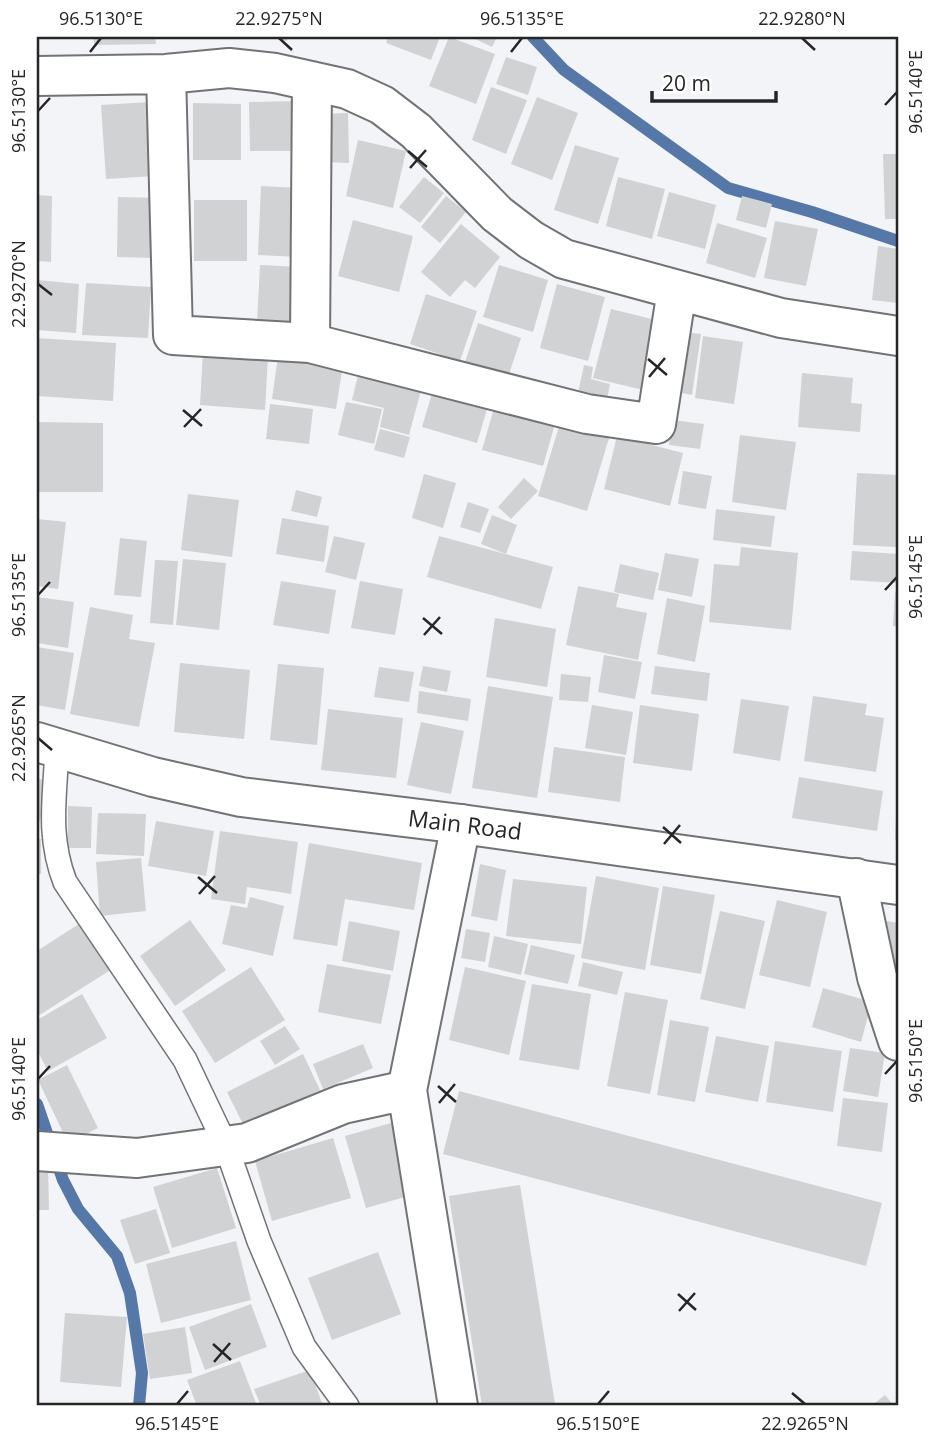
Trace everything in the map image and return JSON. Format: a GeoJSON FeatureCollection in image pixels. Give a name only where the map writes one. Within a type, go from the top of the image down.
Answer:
{"type":"FeatureCollection","features":[{"type":"Feature","properties":{"kind":"street"},"geometry":{"type":"LineString","coordinates":[[37,76],[166,74],[229,68],[275,73],[347,89],[382,105],[416,131],[497,214],[531,240],[564,259],[781,318],[898,335]]}},
{"type":"Feature","properties":{"kind":"street"},"geometry":{"type":"LineString","coordinates":[[166,74],[173,335],[310,343],[587,414],[656,424],[677,290]]}},
{"type":"Feature","properties":{"kind":"street"},"geometry":{"type":"LineString","coordinates":[[310,343],[312,81]]}},
{"type":"Feature","properties":{"kind":"street","name":"Main Road"},"geometry":{"type":"LineString","coordinates":[[47,745],[153,777],[241,797],[461,824],[898,885]]}},
{"type":"Feature","properties":{"kind":"street"},"geometry":{"type":"LineString","coordinates":[[458,1406],[407,1090],[461,824]]}},
{"type":"Feature","properties":{"kind":"street"},"geometry":{"type":"LineString","coordinates":[[856,878],[877,978],[898,1041]]}},
{"type":"Feature","properties":{"kind":"street"},"geometry":{"type":"LineString","coordinates":[[37,1151],[137,1158],[247,1143],[343,1104],[407,1090]]}},
{"type":"Feature","properties":{"kind":"lane"},"geometry":{"type":"LineString","coordinates":[[47,745],[56,858],[65,882],[185,1060],[226,1146],[259,1241],[304,1347],[347,1406]]}},
{"type":"Feature","properties":{"kind":"building"},"geometry":{"type":"Polygon","coordinates":[[[94,37],[155,37],[156,44],[94,45],[94,37]]]}},
{"type":"Feature","properties":{"kind":"building"},"geometry":{"type":"Polygon","coordinates":[[[267,37],[288,37],[287,41],[267,37]]]}},
{"type":"Feature","properties":{"kind":"building"},"geometry":{"type":"Polygon","coordinates":[[[388,37],[440,37],[431,60],[386,43],[388,37]]]}},
{"type":"Feature","properties":{"kind":"building"},"geometry":{"type":"Polygon","coordinates":[[[449,37],[495,54],[476,104],[429,86],[449,37]]]}},
{"type":"Feature","properties":{"kind":"building"},"geometry":{"type":"Polygon","coordinates":[[[471,37],[497,37],[492,47],[471,37]]]}},
{"type":"Feature","properties":{"kind":"building"},"geometry":{"type":"Polygon","coordinates":[[[506,57],[537,67],[528,95],[496,84],[506,57]]]}},
{"type":"Feature","properties":{"kind":"building"},"geometry":{"type":"Polygon","coordinates":[[[491,87],[527,100],[506,154],[472,140],[491,87]]]}},
{"type":"Feature","properties":{"kind":"building"},"geometry":{"type":"Polygon","coordinates":[[[537,97],[578,113],[552,180],[511,164],[537,97]]]}},
{"type":"Feature","properties":{"kind":"building"},"geometry":{"type":"Polygon","coordinates":[[[298,101],[299,151],[250,151],[249,102],[298,101]]]}},
{"type":"Feature","properties":{"kind":"building"},"geometry":{"type":"Polygon","coordinates":[[[150,102],[155,176],[106,179],[101,105],[150,102]]]}},
{"type":"Feature","properties":{"kind":"building"},"geometry":{"type":"Polygon","coordinates":[[[193,103],[241,104],[241,160],[193,160],[193,103]]]}},
{"type":"Feature","properties":{"kind":"building"},"geometry":{"type":"Polygon","coordinates":[[[348,113],[349,163],[325,162],[325,114],[348,113]]]}},
{"type":"Feature","properties":{"kind":"building"},"geometry":{"type":"Polygon","coordinates":[[[358,140],[406,151],[393,208],[346,196],[358,140]]]}},
{"type":"Feature","properties":{"kind":"building"},"geometry":{"type":"Polygon","coordinates":[[[575,145],[619,158],[598,224],[554,210],[575,145]]]}},
{"type":"Feature","properties":{"kind":"building"},"geometry":{"type":"Polygon","coordinates":[[[883,154],[898,154],[898,219],[885,219],[883,154]]]}},
{"type":"Feature","properties":{"kind":"building"},"geometry":{"type":"Polygon","coordinates":[[[424,177],[444,193],[420,223],[399,207],[424,177]]]}},
{"type":"Feature","properties":{"kind":"building"},"geometry":{"type":"Polygon","coordinates":[[[618,177],[665,189],[652,239],[606,226],[618,177]]]}},
{"type":"Feature","properties":{"kind":"building"},"geometry":{"type":"Polygon","coordinates":[[[261,186],[301,188],[298,257],[258,255],[261,186]]]}},
{"type":"Feature","properties":{"kind":"building"},"geometry":{"type":"Polygon","coordinates":[[[669,192],[716,205],[705,249],[657,236],[669,192]]]}},
{"type":"Feature","properties":{"kind":"building"},"geometry":{"type":"Polygon","coordinates":[[[37,195],[52,196],[51,262],[37,261],[37,195]]]}},
{"type":"Feature","properties":{"kind":"building"},"geometry":{"type":"Polygon","coordinates":[[[446,196],[466,212],[440,243],[421,227],[446,196]]]}},
{"type":"Feature","properties":{"kind":"building"},"geometry":{"type":"Polygon","coordinates":[[[742,196],[772,204],[766,228],[736,220],[742,196]]]}},
{"type":"Feature","properties":{"kind":"building"},"geometry":{"type":"Polygon","coordinates":[[[118,197],[156,198],[155,258],[117,257],[118,197]]]}},
{"type":"Feature","properties":{"kind":"building"},"geometry":{"type":"Polygon","coordinates":[[[194,200],[247,200],[247,261],[194,261],[194,200]]]}},
{"type":"Feature","properties":{"kind":"building"},"geometry":{"type":"Polygon","coordinates":[[[353,220],[413,236],[399,292],[338,276],[353,220]]]}},
{"type":"Feature","properties":{"kind":"building"},"geometry":{"type":"Polygon","coordinates":[[[775,221],[818,229],[806,286],[764,278],[775,221]]]}},
{"type":"Feature","properties":{"kind":"building"},"geometry":{"type":"Polygon","coordinates":[[[717,223],[767,238],[755,278],[706,263],[717,223]]]}},
{"type":"Feature","properties":{"kind":"building"},"geometry":{"type":"Polygon","coordinates":[[[461,224],[500,257],[475,288],[465,280],[450,297],[421,272],[461,224]]]}},
{"type":"Feature","properties":{"kind":"building"},"geometry":{"type":"Polygon","coordinates":[[[878,246],[898,249],[898,303],[872,300],[878,246]]]}},
{"type":"Feature","properties":{"kind":"building"},"geometry":{"type":"Polygon","coordinates":[[[260,265],[301,267],[298,324],[257,322],[260,265]]]}},
{"type":"Feature","properties":{"kind":"building"},"geometry":{"type":"Polygon","coordinates":[[[499,265],[548,280],[533,332],[483,317],[499,265]]]}},
{"type":"Feature","properties":{"kind":"building"},"geometry":{"type":"Polygon","coordinates":[[[37,280],[79,284],[76,333],[37,330],[37,280]]]}},
{"type":"Feature","properties":{"kind":"building"},"geometry":{"type":"Polygon","coordinates":[[[86,283],[151,287],[148,338],[82,335],[86,283]]]}},
{"type":"Feature","properties":{"kind":"building"},"geometry":{"type":"Polygon","coordinates":[[[557,284],[605,297],[588,361],[540,348],[557,284]]]}},
{"type":"Feature","properties":{"kind":"building"},"geometry":{"type":"Polygon","coordinates":[[[426,294],[477,311],[460,361],[410,344],[426,294]]]}},
{"type":"Feature","properties":{"kind":"building"},"geometry":{"type":"Polygon","coordinates":[[[611,309],[660,321],[643,390],[593,378],[611,309]]]}},
{"type":"Feature","properties":{"kind":"building"},"geometry":{"type":"Polygon","coordinates":[[[478,323],[521,338],[508,377],[465,362],[478,323]]]}},
{"type":"Feature","properties":{"kind":"building"},"geometry":{"type":"Polygon","coordinates":[[[681,332],[701,334],[692,395],[672,391],[681,332]]]}},
{"type":"Feature","properties":{"kind":"building"},"geometry":{"type":"Polygon","coordinates":[[[703,336],[743,342],[734,404],[695,398],[703,336]]]}},
{"type":"Feature","properties":{"kind":"building"},"geometry":{"type":"Polygon","coordinates":[[[37,338],[116,343],[113,401],[37,396],[37,338]]]}},
{"type":"Feature","properties":{"kind":"building"},"geometry":{"type":"Polygon","coordinates":[[[203,351],[268,357],[265,410],[200,405],[203,351]]]}},
{"type":"Feature","properties":{"kind":"building"},"geometry":{"type":"Polygon","coordinates":[[[278,356],[343,365],[336,409],[272,399],[278,356]]]}},
{"type":"Feature","properties":{"kind":"building"},"geometry":{"type":"Polygon","coordinates":[[[361,363],[424,379],[409,435],[380,427],[384,408],[352,400],[361,363]]]}},
{"type":"Feature","properties":{"kind":"building"},"geometry":{"type":"Polygon","coordinates":[[[584,365],[593,367],[591,379],[610,384],[607,400],[578,393],[584,365]]]}},
{"type":"Feature","properties":{"kind":"building"},"geometry":{"type":"Polygon","coordinates":[[[802,373],[853,378],[851,403],[862,404],[860,432],[798,427],[802,373]]]}},
{"type":"Feature","properties":{"kind":"building"},"geometry":{"type":"Polygon","coordinates":[[[435,383],[490,399],[477,443],[422,427],[435,383]]]}},
{"type":"Feature","properties":{"kind":"building"},"geometry":{"type":"Polygon","coordinates":[[[346,402],[382,409],[374,444],[338,435],[346,402]]]}},
{"type":"Feature","properties":{"kind":"building"},"geometry":{"type":"Polygon","coordinates":[[[270,404],[313,409],[309,444],[266,439],[270,404]]]}},
{"type":"Feature","properties":{"kind":"building"},"geometry":{"type":"Polygon","coordinates":[[[494,408],[555,424],[543,466],[482,450],[494,408]]]}},
{"type":"Feature","properties":{"kind":"building"},"geometry":{"type":"Polygon","coordinates":[[[672,420],[704,424],[700,449],[669,445],[672,420]]]}},
{"type":"Feature","properties":{"kind":"building"},"geometry":{"type":"Polygon","coordinates":[[[37,422],[103,423],[103,492],[37,492],[37,422]]]}},
{"type":"Feature","properties":{"kind":"building"},"geometry":{"type":"Polygon","coordinates":[[[560,423],[609,438],[587,511],[538,496],[560,423]]]}},
{"type":"Feature","properties":{"kind":"building"},"geometry":{"type":"Polygon","coordinates":[[[380,429],[410,437],[404,458],[374,450],[380,429]]]}},
{"type":"Feature","properties":{"kind":"building"},"geometry":{"type":"Polygon","coordinates":[[[740,435],[796,442],[786,510],[732,502],[740,435]]]}},
{"type":"Feature","properties":{"kind":"building"},"geometry":{"type":"Polygon","coordinates":[[[617,436],[683,453],[670,506],[604,489],[617,436]]]}},
{"type":"Feature","properties":{"kind":"building"},"geometry":{"type":"Polygon","coordinates":[[[683,471],[712,476],[706,509],[678,504],[683,471]]]}},
{"type":"Feature","properties":{"kind":"building"},"geometry":{"type":"Polygon","coordinates":[[[857,473],[898,475],[897,547],[853,545],[857,473]]]}},
{"type":"Feature","properties":{"kind":"building"},"geometry":{"type":"Polygon","coordinates":[[[424,474],[456,483],[443,528],[412,518],[424,474]]]}},
{"type":"Feature","properties":{"kind":"building"},"geometry":{"type":"Polygon","coordinates":[[[524,478],[538,491],[511,519],[498,507],[524,478]]]}},
{"type":"Feature","properties":{"kind":"building"},"geometry":{"type":"Polygon","coordinates":[[[296,490],[322,497],[317,517],[291,511],[296,490]]]}},
{"type":"Feature","properties":{"kind":"building"},"geometry":{"type":"Polygon","coordinates":[[[188,494],[239,500],[232,557],[181,550],[188,494]]]}},
{"type":"Feature","properties":{"kind":"building"},"geometry":{"type":"Polygon","coordinates":[[[468,502],[489,509],[480,533],[460,527],[468,502]]]}},
{"type":"Feature","properties":{"kind":"building"},"geometry":{"type":"Polygon","coordinates":[[[716,509],[775,516],[771,547],[713,540],[716,509]]]}},
{"type":"Feature","properties":{"kind":"building"},"geometry":{"type":"Polygon","coordinates":[[[492,515],[517,525],[506,554],[481,544],[492,515]]]}},
{"type":"Feature","properties":{"kind":"building"},"geometry":{"type":"Polygon","coordinates":[[[282,518],[329,526],[324,562],[276,554],[282,518]]]}},
{"type":"Feature","properties":{"kind":"building"},"geometry":{"type":"Polygon","coordinates":[[[37,519],[66,522],[58,589],[37,586],[37,519]]]}},
{"type":"Feature","properties":{"kind":"building"},"geometry":{"type":"Polygon","coordinates":[[[334,536],[365,543],[356,580],[325,572],[334,536]]]}},
{"type":"Feature","properties":{"kind":"building"},"geometry":{"type":"Polygon","coordinates":[[[439,536],[553,567],[541,609],[427,577],[439,536]]]}},
{"type":"Feature","properties":{"kind":"building"},"geometry":{"type":"Polygon","coordinates":[[[120,538],[147,541],[141,597],[114,595],[120,538]]]}},
{"type":"Feature","properties":{"kind":"building"},"geometry":{"type":"Polygon","coordinates":[[[741,547],[798,553],[791,630],[709,622],[714,564],[739,566],[741,547]]]}},
{"type":"Feature","properties":{"kind":"building"},"geometry":{"type":"Polygon","coordinates":[[[852,551],[898,554],[898,583],[850,580],[852,551]]]}},
{"type":"Feature","properties":{"kind":"building"},"geometry":{"type":"Polygon","coordinates":[[[665,553],[699,559],[692,597],[658,590],[665,553]]]}},
{"type":"Feature","properties":{"kind":"building"},"geometry":{"type":"Polygon","coordinates":[[[183,559],[226,563],[219,630],[176,625],[183,559]]]}},
{"type":"Feature","properties":{"kind":"building"},"geometry":{"type":"Polygon","coordinates":[[[155,560],[178,561],[173,625],[150,623],[155,560]]]}},
{"type":"Feature","properties":{"kind":"building"},"geometry":{"type":"Polygon","coordinates":[[[620,564],[659,573],[653,600],[614,592],[620,564]]]}},
{"type":"Feature","properties":{"kind":"building"},"geometry":{"type":"Polygon","coordinates":[[[281,581],[336,590],[329,634],[273,625],[281,581]]]}},
{"type":"Feature","properties":{"kind":"building"},"geometry":{"type":"Polygon","coordinates":[[[360,581],[403,589],[395,635],[351,628],[360,581]]]}},
{"type":"Feature","properties":{"kind":"building"},"geometry":{"type":"Polygon","coordinates":[[[578,586],[619,594],[616,607],[647,613],[638,660],[566,645],[578,586]]]}},
{"type":"Feature","properties":{"kind":"building"},"geometry":{"type":"Polygon","coordinates":[[[895,592],[898,592],[898,627],[893,626],[895,592]]]}},
{"type":"Feature","properties":{"kind":"building"},"geometry":{"type":"Polygon","coordinates":[[[37,597],[74,602],[68,648],[37,643],[37,597]]]}},
{"type":"Feature","properties":{"kind":"building"},"geometry":{"type":"Polygon","coordinates":[[[667,598],[705,606],[695,662],[657,654],[667,598]]]}},
{"type":"Feature","properties":{"kind":"building"},"geometry":{"type":"Polygon","coordinates":[[[90,607],[133,615],[129,639],[155,643],[139,727],[70,714],[90,607]]]}},
{"type":"Feature","properties":{"kind":"building"},"geometry":{"type":"Polygon","coordinates":[[[495,618],[556,629],[547,687],[486,677],[495,618]]]}},
{"type":"Feature","properties":{"kind":"building"},"geometry":{"type":"Polygon","coordinates":[[[37,647],[74,653],[65,710],[37,705],[37,647]]]}},
{"type":"Feature","properties":{"kind":"building"},"geometry":{"type":"Polygon","coordinates":[[[604,655],[642,662],[635,699],[598,692],[604,655]]]}},
{"type":"Feature","properties":{"kind":"building"},"geometry":{"type":"Polygon","coordinates":[[[180,663],[250,670],[244,739],[174,732],[180,663]]]}},
{"type":"Feature","properties":{"kind":"building"},"geometry":{"type":"Polygon","coordinates":[[[278,664],[324,668],[317,745],[270,740],[278,664]]]}},
{"type":"Feature","properties":{"kind":"building"},"geometry":{"type":"Polygon","coordinates":[[[423,666],[451,671],[447,692],[419,686],[423,666]]]}},
{"type":"Feature","properties":{"kind":"building"},"geometry":{"type":"Polygon","coordinates":[[[655,666],[710,673],[707,701],[651,694],[655,666]]]}},
{"type":"Feature","properties":{"kind":"building"},"geometry":{"type":"Polygon","coordinates":[[[379,667],[414,672],[409,702],[374,697],[379,667]]]}},
{"type":"Feature","properties":{"kind":"building"},"geometry":{"type":"Polygon","coordinates":[[[561,674],[591,677],[588,702],[559,700],[561,674]]]}},
{"type":"Feature","properties":{"kind":"building"},"geometry":{"type":"Polygon","coordinates":[[[488,686],[553,697],[537,798],[472,788],[488,686]]]}},
{"type":"Feature","properties":{"kind":"building"},"geometry":{"type":"Polygon","coordinates":[[[419,691],[471,699],[468,721],[417,713],[419,691]]]}},
{"type":"Feature","properties":{"kind":"building"},"geometry":{"type":"Polygon","coordinates":[[[813,696],[867,704],[865,715],[884,718],[876,772],[804,761],[813,696]]]}},
{"type":"Feature","properties":{"kind":"building"},"geometry":{"type":"Polygon","coordinates":[[[741,699],[789,706],[780,761],[733,753],[741,699]]]}},
{"type":"Feature","properties":{"kind":"building"},"geometry":{"type":"Polygon","coordinates":[[[592,705],[633,712],[626,755],[585,748],[592,705]]]}},
{"type":"Feature","properties":{"kind":"building"},"geometry":{"type":"Polygon","coordinates":[[[640,705],[699,714],[692,771],[633,763],[640,705]]]}},
{"type":"Feature","properties":{"kind":"building"},"geometry":{"type":"Polygon","coordinates":[[[328,709],[403,718],[396,778],[321,770],[328,709]]]}},
{"type":"Feature","properties":{"kind":"building"},"geometry":{"type":"Polygon","coordinates":[[[421,722],[464,731],[451,794],[407,785],[421,722]]]}},
{"type":"Feature","properties":{"kind":"building"},"geometry":{"type":"Polygon","coordinates":[[[554,747],[625,757],[620,802],[548,792],[554,747]]]}},
{"type":"Feature","properties":{"kind":"building"},"geometry":{"type":"Polygon","coordinates":[[[799,777],[883,791],[877,831],[792,818],[799,777]]]}},
{"type":"Feature","properties":{"kind":"building"},"geometry":{"type":"Polygon","coordinates":[[[37,778],[50,782],[38,827],[37,826],[37,778]]]}},
{"type":"Feature","properties":{"kind":"building"},"geometry":{"type":"Polygon","coordinates":[[[68,806],[92,807],[91,848],[68,848],[68,806]]]}},
{"type":"Feature","properties":{"kind":"building"},"geometry":{"type":"Polygon","coordinates":[[[98,813],[146,814],[144,856],[96,854],[98,813]]]}},
{"type":"Feature","properties":{"kind":"building"},"geometry":{"type":"Polygon","coordinates":[[[898,818],[898,840],[895,840],[898,818]]]}},
{"type":"Feature","properties":{"kind":"building"},"geometry":{"type":"Polygon","coordinates":[[[156,821],[214,831],[206,876],[148,866],[156,821]]]}},
{"type":"Feature","properties":{"kind":"building"},"geometry":{"type":"Polygon","coordinates":[[[220,831],[298,842],[291,894],[247,887],[245,904],[211,899],[220,831]]]}},
{"type":"Feature","properties":{"kind":"building"},"geometry":{"type":"Polygon","coordinates":[[[37,839],[41,839],[41,874],[37,874],[37,839]]]}},
{"type":"Feature","properties":{"kind":"building"},"geometry":{"type":"Polygon","coordinates":[[[309,843],[422,863],[414,910],[345,899],[337,946],[293,939],[309,843]]]}},
{"type":"Feature","properties":{"kind":"building"},"geometry":{"type":"Polygon","coordinates":[[[141,858],[146,911],[100,916],[96,862],[141,858]]]}},
{"type":"Feature","properties":{"kind":"building"},"geometry":{"type":"Polygon","coordinates":[[[480,864],[506,870],[497,921],[471,916],[480,864]]]}},
{"type":"Feature","properties":{"kind":"building"},"geometry":{"type":"Polygon","coordinates":[[[596,876],[659,888],[645,970],[581,958],[596,876]]]}},
{"type":"Feature","properties":{"kind":"building"},"geometry":{"type":"Polygon","coordinates":[[[513,879],[587,887],[581,944],[506,936],[513,879]]]}},
{"type":"Feature","properties":{"kind":"building"},"geometry":{"type":"Polygon","coordinates":[[[663,886],[715,895],[701,974],[650,965],[663,886]]]}},
{"type":"Feature","properties":{"kind":"building"},"geometry":{"type":"Polygon","coordinates":[[[250,897],[284,906],[273,956],[222,944],[231,905],[247,908],[250,897]]]}},
{"type":"Feature","properties":{"kind":"building"},"geometry":{"type":"Polygon","coordinates":[[[777,900],[827,912],[810,987],[759,975],[777,900]]]}},
{"type":"Feature","properties":{"kind":"building"},"geometry":{"type":"Polygon","coordinates":[[[720,911],[765,921],[745,1009],[700,999],[720,911]]]}},
{"type":"Feature","properties":{"kind":"building"},"geometry":{"type":"Polygon","coordinates":[[[190,920],[226,970],[175,1006],[140,956],[190,920]]]}},
{"type":"Feature","properties":{"kind":"building"},"geometry":{"type":"Polygon","coordinates":[[[349,921],[400,931],[393,971],[342,961],[349,921]]]}},
{"type":"Feature","properties":{"kind":"building"},"geometry":{"type":"Polygon","coordinates":[[[887,921],[898,923],[898,978],[877,974],[887,921]]]}},
{"type":"Feature","properties":{"kind":"building"},"geometry":{"type":"Polygon","coordinates":[[[82,922],[112,969],[38,1016],[37,951],[82,922]]]}},
{"type":"Feature","properties":{"kind":"building"},"geometry":{"type":"Polygon","coordinates":[[[466,929],[490,933],[485,962],[461,958],[466,929]]]}},
{"type":"Feature","properties":{"kind":"building"},"geometry":{"type":"Polygon","coordinates":[[[494,936],[528,944],[521,975],[488,967],[494,936]]]}},
{"type":"Feature","properties":{"kind":"building"},"geometry":{"type":"Polygon","coordinates":[[[531,945],[575,955],[568,984],[524,974],[531,945]]]}},
{"type":"Feature","properties":{"kind":"building"},"geometry":{"type":"Polygon","coordinates":[[[583,962],[623,972],[617,995],[578,986],[583,962]]]}},
{"type":"Feature","properties":{"kind":"building"},"geometry":{"type":"Polygon","coordinates":[[[327,964],[391,975],[381,1024],[318,1012],[327,964]]]}},
{"type":"Feature","properties":{"kind":"building"},"geometry":{"type":"Polygon","coordinates":[[[251,967],[285,1020],[215,1063],[182,1011],[251,967]]]}},
{"type":"Feature","properties":{"kind":"building"},"geometry":{"type":"Polygon","coordinates":[[[465,967],[526,981],[509,1055],[449,1040],[465,967]]]}},
{"type":"Feature","properties":{"kind":"building"},"geometry":{"type":"Polygon","coordinates":[[[532,984],[591,994],[579,1070],[519,1060],[532,984]]]}},
{"type":"Feature","properties":{"kind":"building"},"geometry":{"type":"Polygon","coordinates":[[[823,988],[872,1002],[861,1042],[812,1027],[823,988]]]}},
{"type":"Feature","properties":{"kind":"building"},"geometry":{"type":"Polygon","coordinates":[[[625,992],[668,1000],[650,1094],[607,1086],[625,992]]]}},
{"type":"Feature","properties":{"kind":"building"},"geometry":{"type":"Polygon","coordinates":[[[82,994],[107,1038],[48,1071],[37,1050],[37,1020],[82,994]]]}},
{"type":"Feature","properties":{"kind":"building"},"geometry":{"type":"Polygon","coordinates":[[[670,1020],[709,1027],[695,1102],[657,1095],[670,1020]]]}},
{"type":"Feature","properties":{"kind":"building"},"geometry":{"type":"Polygon","coordinates":[[[285,1026],[300,1049],[275,1065],[260,1041],[285,1026]]]}},
{"type":"Feature","properties":{"kind":"building"},"geometry":{"type":"Polygon","coordinates":[[[716,1036],[769,1046],[758,1102],[705,1092],[716,1036]]]}},
{"type":"Feature","properties":{"kind":"building"},"geometry":{"type":"Polygon","coordinates":[[[775,1041],[842,1051],[833,1112],[766,1102],[775,1041]]]}},
{"type":"Feature","properties":{"kind":"building"},"geometry":{"type":"Polygon","coordinates":[[[363,1044],[373,1068],[323,1089],[313,1064],[363,1044]]]}},
{"type":"Feature","properties":{"kind":"building"},"geometry":{"type":"Polygon","coordinates":[[[850,1048],[885,1053],[878,1097],[843,1091],[850,1048]]]}},
{"type":"Feature","properties":{"kind":"building"},"geometry":{"type":"Polygon","coordinates":[[[303,1054],[320,1090],[244,1126],[227,1092],[303,1054]]]}},
{"type":"Feature","properties":{"kind":"building"},"geometry":{"type":"Polygon","coordinates":[[[67,1065],[98,1128],[68,1143],[38,1080],[67,1065]]]}},
{"type":"Feature","properties":{"kind":"building"},"geometry":{"type":"Polygon","coordinates":[[[459,1091],[882,1203],[866,1266],[443,1154],[459,1091]]]}},
{"type":"Feature","properties":{"kind":"building"},"geometry":{"type":"Polygon","coordinates":[[[843,1098],[888,1103],[882,1152],[837,1146],[843,1098]]]}},
{"type":"Feature","properties":{"kind":"building"},"geometry":{"type":"Polygon","coordinates":[[[391,1123],[412,1195],[366,1208],[345,1136],[391,1123]]]}},
{"type":"Feature","properties":{"kind":"building"},"geometry":{"type":"Polygon","coordinates":[[[333,1138],[351,1198],[272,1221],[255,1161],[333,1138]]]}},
{"type":"Feature","properties":{"kind":"building"},"geometry":{"type":"Polygon","coordinates":[[[37,1164],[48,1164],[49,1210],[37,1210],[37,1164]]]}},
{"type":"Feature","properties":{"kind":"building"},"geometry":{"type":"Polygon","coordinates":[[[217,1168],[236,1228],[172,1248],[153,1187],[217,1168]]]}},
{"type":"Feature","properties":{"kind":"building"},"geometry":{"type":"Polygon","coordinates":[[[520,1185],[555,1404],[482,1406],[449,1196],[520,1185]]]}},
{"type":"Feature","properties":{"kind":"building"},"geometry":{"type":"Polygon","coordinates":[[[156,1209],[170,1253],[135,1264],[120,1220],[156,1209]]]}},
{"type":"Feature","properties":{"kind":"building"},"geometry":{"type":"Polygon","coordinates":[[[236,1241],[251,1300],[161,1323],[146,1264],[236,1241]]]}},
{"type":"Feature","properties":{"kind":"building"},"geometry":{"type":"Polygon","coordinates":[[[378,1252],[401,1314],[332,1340],[308,1278],[378,1252]]]}},
{"type":"Feature","properties":{"kind":"building"},"geometry":{"type":"Polygon","coordinates":[[[251,1304],[267,1347],[205,1370],[189,1327],[251,1304]]]}},
{"type":"Feature","properties":{"kind":"building"},"geometry":{"type":"Polygon","coordinates":[[[65,1313],[127,1317],[121,1387],[60,1382],[65,1313]]]}},
{"type":"Feature","properties":{"kind":"building"},"geometry":{"type":"Polygon","coordinates":[[[185,1327],[192,1373],[150,1379],[143,1334],[185,1327]]]}},
{"type":"Feature","properties":{"kind":"building"},"geometry":{"type":"Polygon","coordinates":[[[240,1361],[257,1406],[197,1406],[187,1380],[240,1361]]]}},
{"type":"Feature","properties":{"kind":"building"},"geometry":{"type":"Polygon","coordinates":[[[310,1370],[323,1406],[261,1406],[254,1389],[310,1370]]]}},
{"type":"Feature","properties":{"kind":"building"},"geometry":{"type":"Polygon","coordinates":[[[885,1395],[894,1406],[871,1406],[885,1395]]]}},
{"type":"Feature","properties":{"kind":"waterway"},"geometry":{"type":"LineString","coordinates":[[533,37],[564,70],[728,188],[898,241]]}},
{"type":"Feature","properties":{"kind":"waterway"},"geometry":{"type":"LineString","coordinates":[[37,1104],[63,1180],[78,1209],[117,1256],[130,1293],[142,1373],[139,1406]]}}]}
